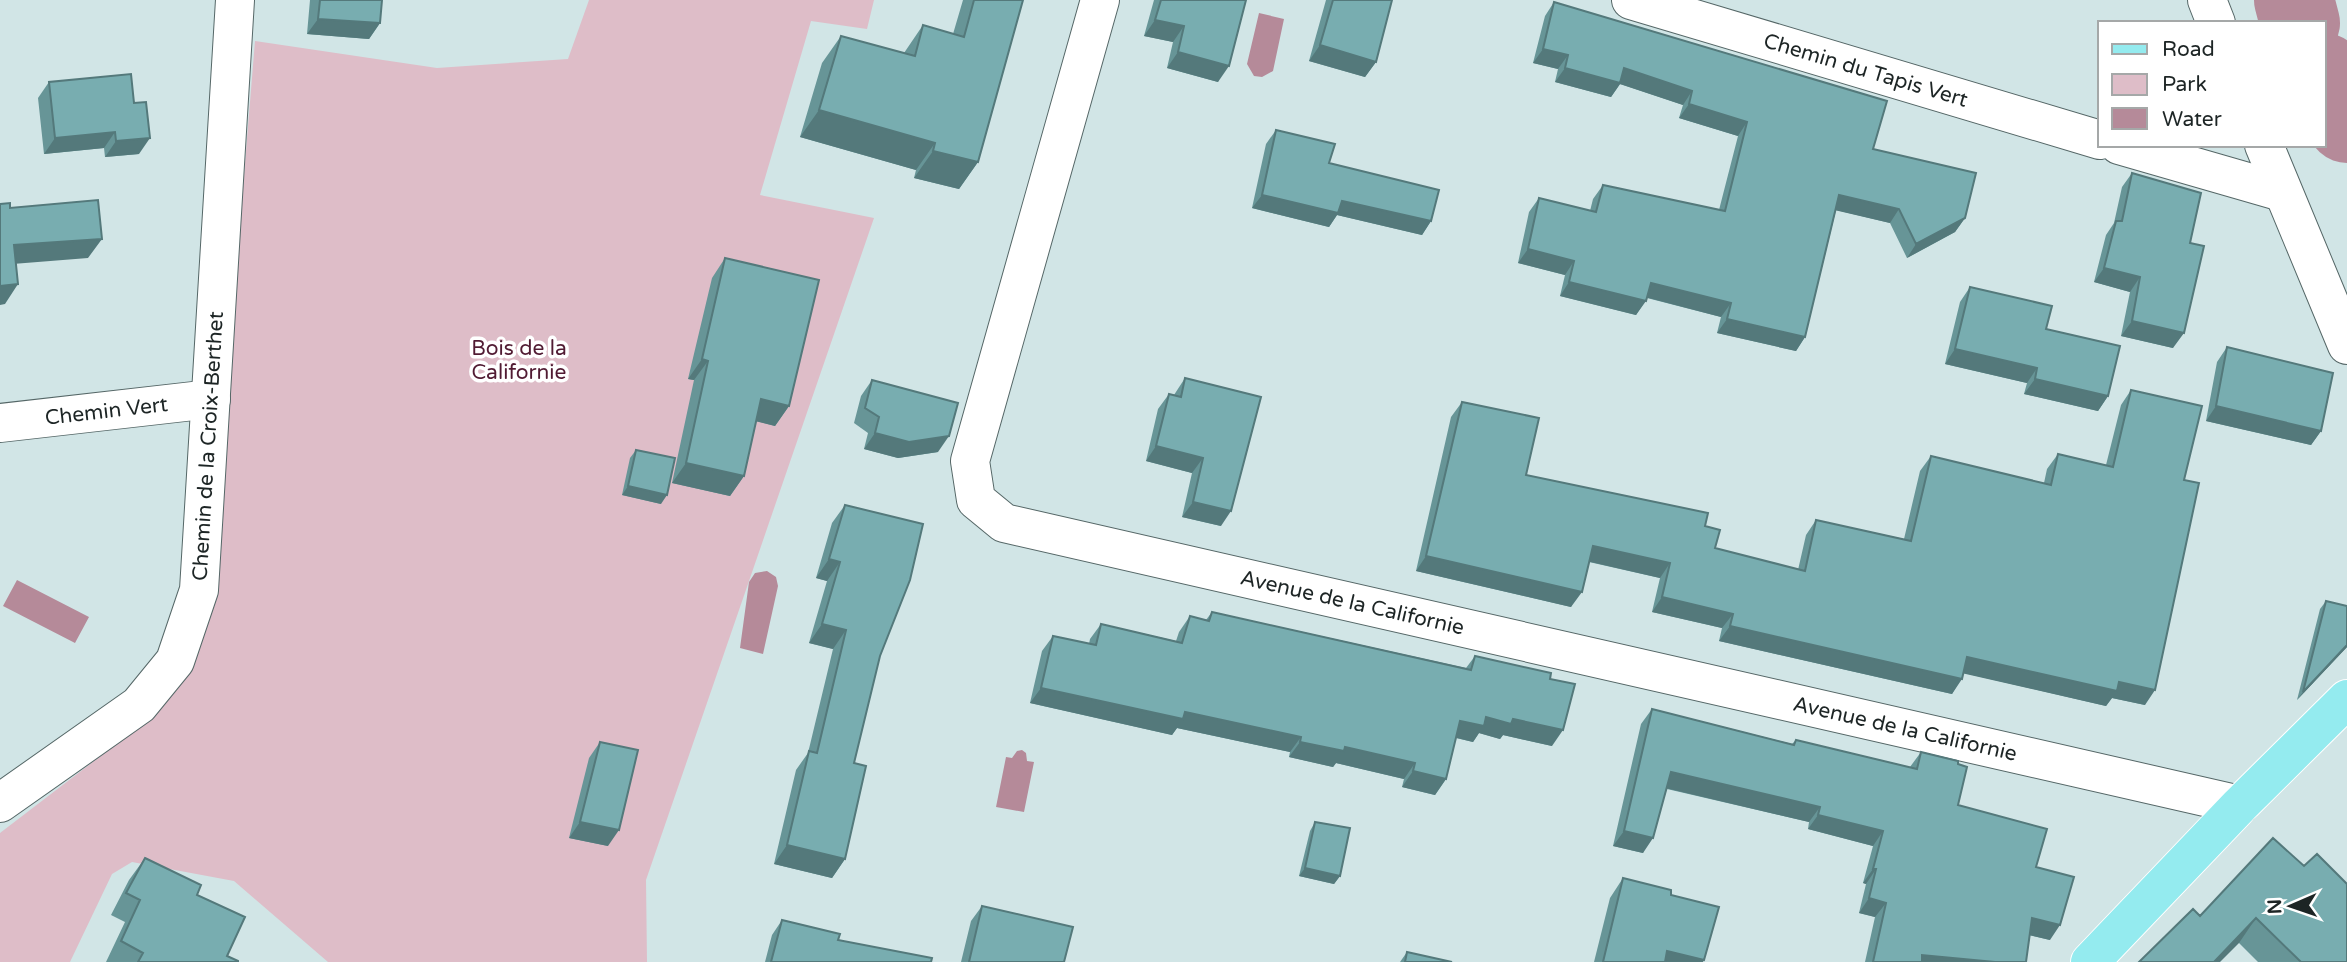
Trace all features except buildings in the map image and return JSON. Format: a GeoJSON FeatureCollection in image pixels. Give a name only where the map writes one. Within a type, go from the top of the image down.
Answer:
{"type":"FeatureCollection","features":[{"type":"Feature","properties":{"kind":"main road"},"geometry":{"type":"LineString","coordinates":[[2090,962],[2240,805],[2347,699]]}},
{"type":"Feature","properties":{"kind":"street","name":"Chemin de la Croix-Berthet"},"geometry":{"type":"LineString","coordinates":[[0,803],[139,705],[175,661],[199,590],[235,0]]}},
{"type":"Feature","properties":{"kind":"street","name":"Avenue de la Californie"},"geometry":{"type":"LineString","coordinates":[[1100,0],[970,461],[976,500],[1003,523],[2240,805]]}},
{"type":"Feature","properties":{"kind":"street","name":"Chemin du Tapis Vert"},"geometry":{"type":"LineString","coordinates":[[1631,0],[2098,139]]}},
{"type":"Feature","properties":{"kind":"street"},"geometry":{"type":"LineString","coordinates":[[2207,0],[2215,21]]}},
{"type":"Feature","properties":{"kind":"street"},"geometry":{"type":"LineString","coordinates":[[2126,147],[2282,192]]}},
{"type":"Feature","properties":{"kind":"street"},"geometry":{"type":"LineString","coordinates":[[2265,147],[2347,345]]}},
{"type":"Feature","properties":{"kind":"street","name":"Chemin Vert"},"geometry":{"type":"LineString","coordinates":[[0,423],[211,399]]}},
{"type":"Feature","properties":{"kind":"green space","name":"Bois de la Californie"},"geometry":{"type":"Polygon","coordinates":[[[589,0],[874,0],[867,29],[811,21],[760,195],[874,218],[646,880],[647,962],[328,962],[234,881],[132,862],[112,874],[70,962],[0,962],[0,833],[149,719],[210,590],[255,41],[437,68],[568,59],[589,0]]]}},
{"type":"Feature","properties":{"kind":"water"},"geometry":{"type":"Polygon","coordinates":[[[1259,13],[1284,19],[1273,71],[1262,77],[1254,76],[1247,64],[1259,13]]]}},
{"type":"Feature","properties":{"kind":"water"},"geometry":{"type":"Polygon","coordinates":[[[767,571],[776,577],[778,586],[763,654],[740,648],[749,582],[755,573],[767,571]]]}},
{"type":"Feature","properties":{"kind":"water"},"geometry":{"type":"Polygon","coordinates":[[[17,580],[89,617],[75,643],[3,606],[17,580]]]}},
{"type":"Feature","properties":{"kind":"water"},"geometry":{"type":"Polygon","coordinates":[[[1017,751],[1026,753],[1027,761],[1034,762],[1024,812],[996,807],[1006,757],[1012,758],[1017,751]]]}},
{"type":"Feature","properties":{"kind":"waterway"},"geometry":{"type":"LineString","coordinates":[[2294,0],[2299,21]]}},
{"type":"Feature","properties":{"kind":"waterway"},"geometry":{"type":"LineString","coordinates":[[2326,77],[2347,123]]}}]}
